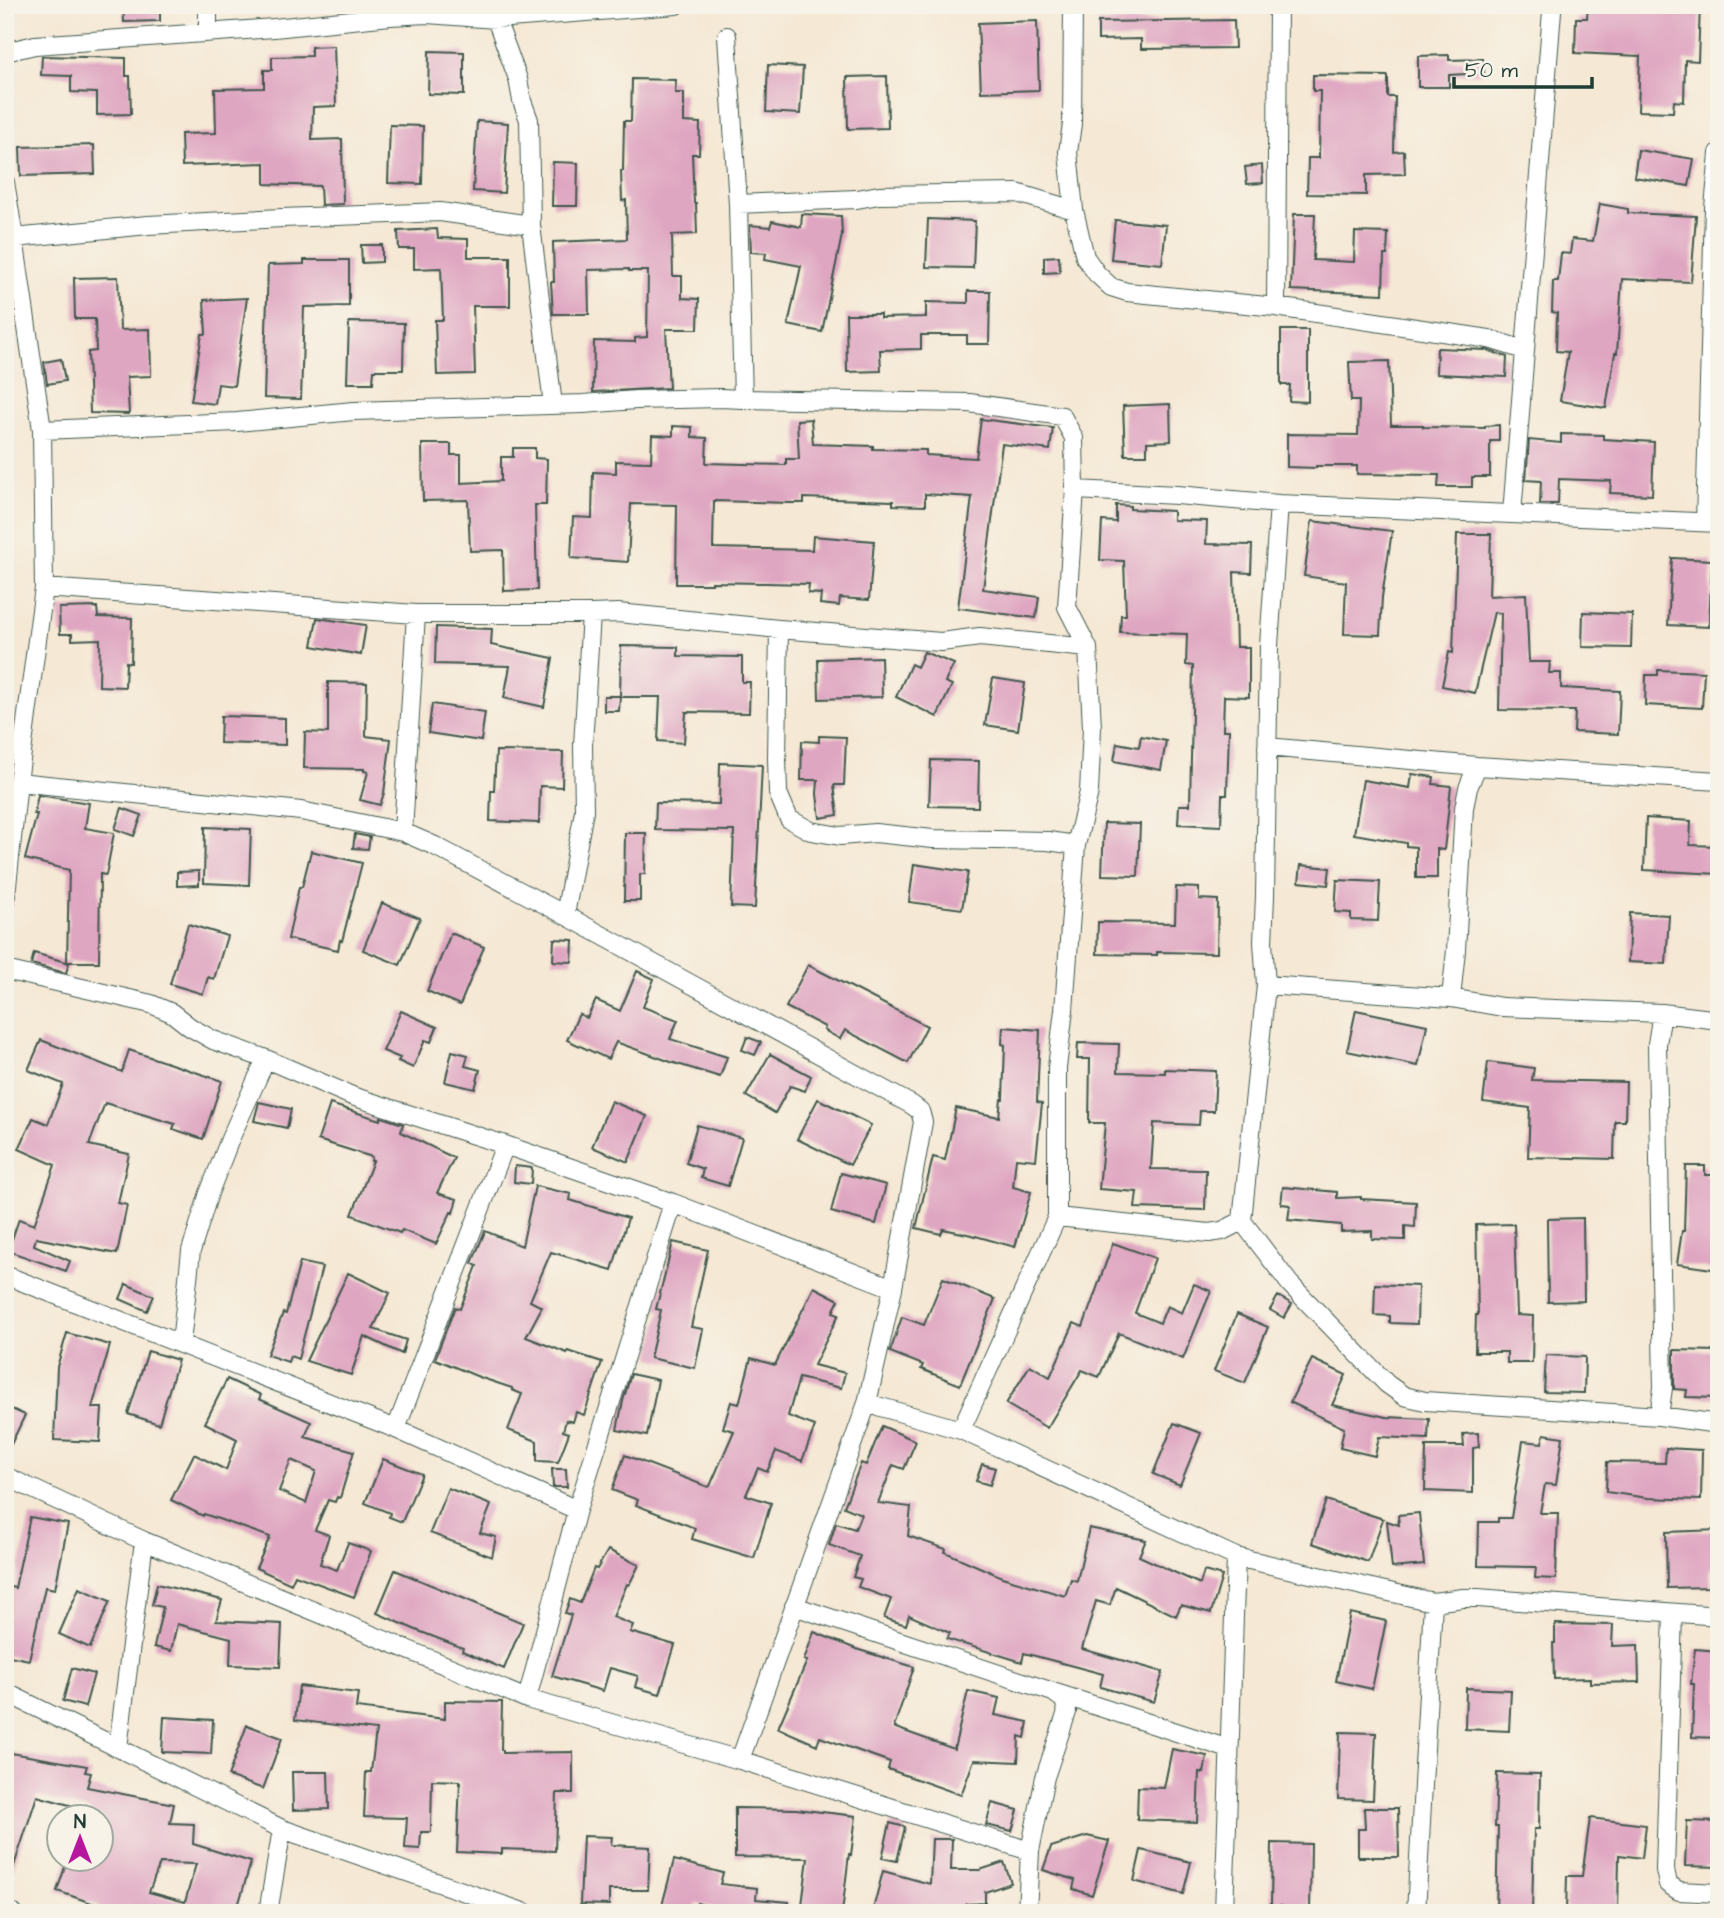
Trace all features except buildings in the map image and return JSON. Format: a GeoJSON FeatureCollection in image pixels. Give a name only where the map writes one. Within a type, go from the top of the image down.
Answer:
{"type":"FeatureCollection","features":[{"type":"Feature","properties":{"kind":"street"},"geometry":{"type":"LineString","coordinates":[[208,5],[208,33]]}},
{"type":"Feature","properties":{"kind":"street"},"geometry":{"type":"LineString","coordinates":[[5,52],[35,45],[208,33],[390,11],[496,19],[676,5]]}},
{"type":"Feature","properties":{"kind":"street"},"geometry":{"type":"LineString","coordinates":[[1073,5],[1072,124],[1068,152],[1074,210],[1084,257],[1111,287],[1127,292],[1276,307],[1489,339],[1524,350]]}},
{"type":"Feature","properties":{"kind":"street"},"geometry":{"type":"LineString","coordinates":[[1276,307],[1278,5]]}},
{"type":"Feature","properties":{"kind":"street"},"geometry":{"type":"LineString","coordinates":[[1512,514],[1547,7]]}},
{"type":"Feature","properties":{"kind":"street"},"geometry":{"type":"LineString","coordinates":[[496,19],[518,79],[529,120],[531,225],[553,405]]}},
{"type":"Feature","properties":{"kind":"street"},"geometry":{"type":"LineString","coordinates":[[727,36],[737,204],[743,399]]}},
{"type":"Feature","properties":{"kind":"street"},"geometry":{"type":"LineString","coordinates":[[1075,489],[1279,504],[1712,522],[1714,208],[1719,153]]}},
{"type":"Feature","properties":{"kind":"street"},"geometry":{"type":"LineString","coordinates":[[5,182],[42,430],[44,588],[5,904]]}},
{"type":"Feature","properties":{"kind":"street"},"geometry":{"type":"LineString","coordinates":[[737,204],[857,199],[879,195],[1017,193],[1074,210]]}},
{"type":"Feature","properties":{"kind":"street"},"geometry":{"type":"LineString","coordinates":[[14,237],[161,225],[440,212],[531,225]]}},
{"type":"Feature","properties":{"kind":"street"},"geometry":{"type":"LineString","coordinates":[[42,430],[237,422],[354,411],[720,398],[970,403],[1062,415],[1074,438],[1075,489],[1068,607],[1088,648],[1092,728],[1089,792],[1076,845],[1057,1068],[1056,1217],[961,1430]]}},
{"type":"Feature","properties":{"kind":"street"},"geometry":{"type":"LineString","coordinates":[[1279,504],[1269,645],[1263,942],[1266,985],[1242,1221],[1290,1284],[1387,1384],[1404,1396],[1425,1401],[1660,1416],[1719,1424]]}},
{"type":"Feature","properties":{"kind":"street"},"geometry":{"type":"LineString","coordinates":[[44,588],[416,614],[618,613],[941,642],[980,637],[1088,648]]}},
{"type":"Feature","properties":{"kind":"street"},"geometry":{"type":"LineString","coordinates":[[403,832],[416,614]]}},
{"type":"Feature","properties":{"kind":"street"},"geometry":{"type":"LineString","coordinates":[[565,915],[584,811],[583,745],[591,614]]}},
{"type":"Feature","properties":{"kind":"street"},"geometry":{"type":"LineString","coordinates":[[779,629],[778,793],[789,819],[811,831],[840,836],[875,833],[933,839],[1048,841],[1076,845]]}},
{"type":"Feature","properties":{"kind":"street"},"geometry":{"type":"LineString","coordinates":[[1267,747],[1477,766],[1719,781]]}},
{"type":"Feature","properties":{"kind":"street"},"geometry":{"type":"LineString","coordinates":[[1451,998],[1457,950],[1464,808],[1477,766]]}},
{"type":"Feature","properties":{"kind":"street"},"geometry":{"type":"LineString","coordinates":[[18,782],[301,811],[403,832],[435,846],[565,915],[920,1111],[923,1122],[893,1289],[867,1404],[740,1760]]}},
{"type":"Feature","properties":{"kind":"street"},"geometry":{"type":"LineString","coordinates":[[5,970],[151,1004],[172,1013],[213,1041],[266,1059],[352,1096],[673,1203],[893,1289]]}},
{"type":"Feature","properties":{"kind":"street"},"geometry":{"type":"LineString","coordinates":[[1266,985],[1451,998],[1502,1007],[1662,1013],[1719,1020]]}},
{"type":"Feature","properties":{"kind":"street"},"geometry":{"type":"LineString","coordinates":[[1660,1416],[1663,1388],[1657,1044],[1662,1013]]}},
{"type":"Feature","properties":{"kind":"street"},"geometry":{"type":"LineString","coordinates":[[180,1343],[191,1251],[230,1139],[266,1059]]}},
{"type":"Feature","properties":{"kind":"street"},"geometry":{"type":"LineString","coordinates":[[396,1429],[505,1145]]}},
{"type":"Feature","properties":{"kind":"street"},"geometry":{"type":"LineString","coordinates":[[527,1699],[576,1510],[673,1203]]}},
{"type":"Feature","properties":{"kind":"street"},"geometry":{"type":"LineString","coordinates":[[1056,1217],[1209,1233],[1222,1231],[1242,1221]]}},
{"type":"Feature","properties":{"kind":"street"},"geometry":{"type":"LineString","coordinates":[[5,1275],[396,1429],[576,1510]]}},
{"type":"Feature","properties":{"kind":"street"},"geometry":{"type":"LineString","coordinates":[[867,1404],[961,1430],[1236,1557],[1433,1602],[1478,1598],[1719,1616]]}},
{"type":"Feature","properties":{"kind":"street"},"geometry":{"type":"LineString","coordinates":[[5,1476],[144,1541],[527,1699],[740,1760],[1030,1851]]}},
{"type":"Feature","properties":{"kind":"street"},"geometry":{"type":"LineString","coordinates":[[118,1748],[144,1541]]}},
{"type":"Feature","properties":{"kind":"street"},"geometry":{"type":"LineString","coordinates":[[1224,1913],[1236,1557]]}},
{"type":"Feature","properties":{"kind":"street"},"geometry":{"type":"LineString","coordinates":[[1416,1913],[1433,1602]]}},
{"type":"Feature","properties":{"kind":"street"},"geometry":{"type":"LineString","coordinates":[[794,1605],[1229,1749]]}},
{"type":"Feature","properties":{"kind":"street"},"geometry":{"type":"LineString","coordinates":[[1673,1614],[1665,1870],[1668,1884],[1679,1891],[1719,1893]]}},
{"type":"Feature","properties":{"kind":"street"},"geometry":{"type":"LineString","coordinates":[[5,1692],[282,1829],[526,1913]]}},
{"type":"Feature","properties":{"kind":"street"},"geometry":{"type":"LineString","coordinates":[[1027,1913],[1030,1851],[1045,1777],[1067,1712],[1063,1700],[1053,1692]]}},
{"type":"Feature","properties":{"kind":"street"},"geometry":{"type":"LineString","coordinates":[[268,1913],[282,1829]]}},
{"type":"Feature","properties":{"kind":"street"},"geometry":{"type":"LineString","coordinates":[[5,1910],[13,1913]]}}]}
